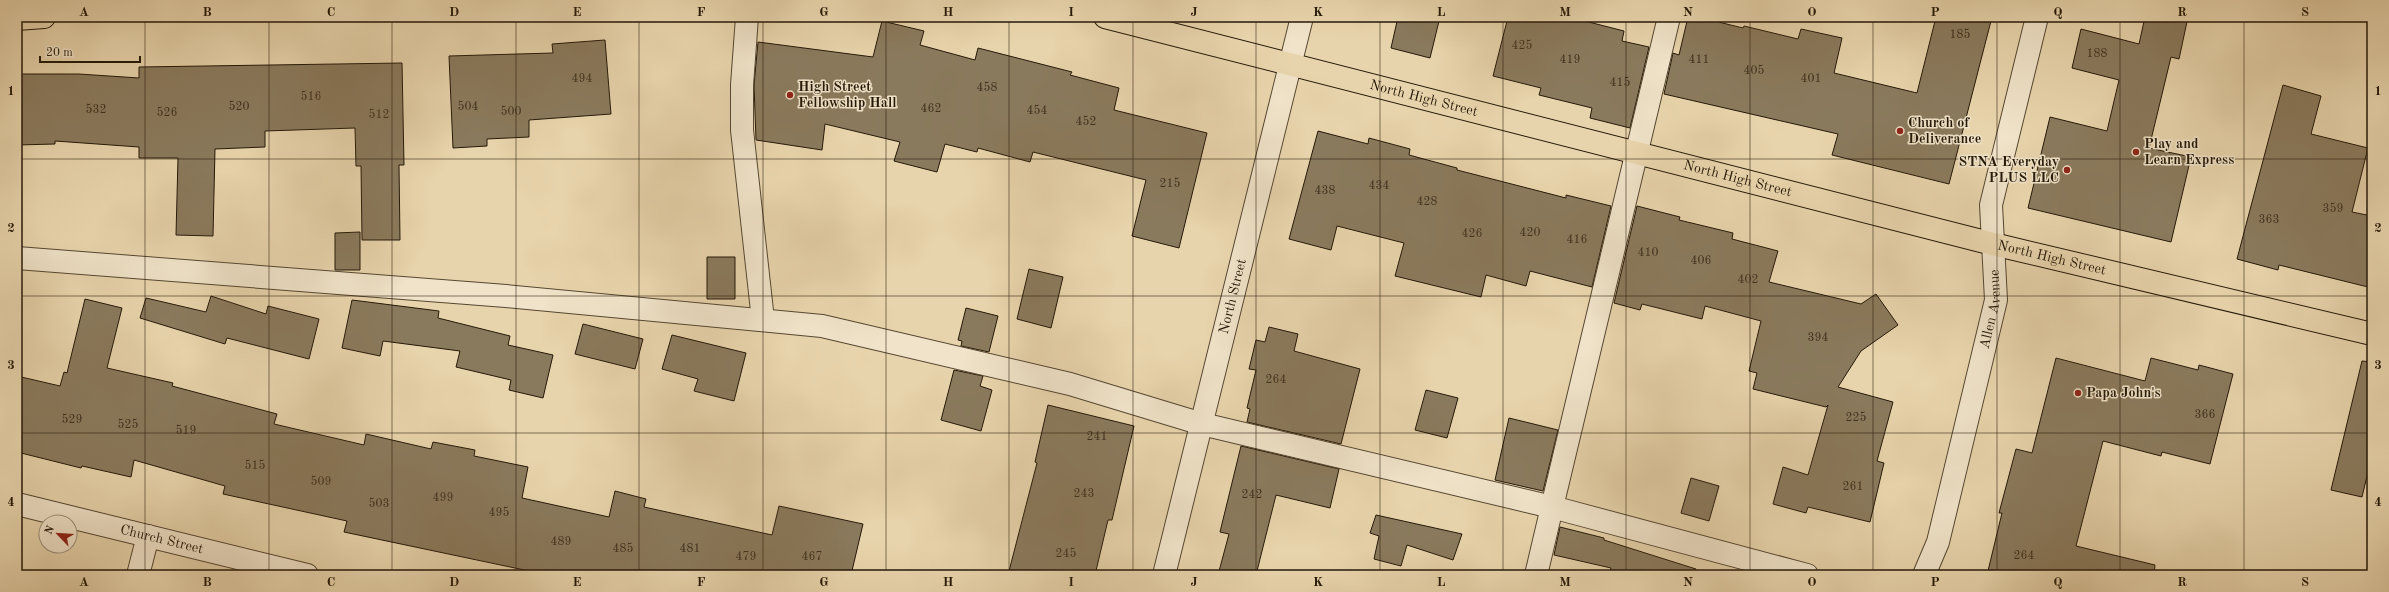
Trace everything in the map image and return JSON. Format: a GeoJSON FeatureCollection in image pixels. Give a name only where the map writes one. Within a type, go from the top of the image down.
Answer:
{"type":"FeatureCollection","features":[{"type":"Feature","properties":{"kind":"main road"},"geometry":{"type":"LineString","coordinates":[[17,19],[44,17]]}},
{"type":"Feature","properties":{"kind":"main road","name":"North High Street"},"geometry":{"type":"LineString","coordinates":[[1105,17],[1290,63],[1993,244],[2372,334]]}},
{"type":"Feature","properties":{"kind":"street"},"geometry":{"type":"LineString","coordinates":[[747,17],[742,85],[742,130],[763,320]]}},
{"type":"Feature","properties":{"kind":"street","name":"North Street"},"geometry":{"type":"LineString","coordinates":[[1164,575],[1302,17]]}},
{"type":"Feature","properties":{"kind":"street"},"geometry":{"type":"LineString","coordinates":[[1536,575],[1638,153],[1669,17]]}},
{"type":"Feature","properties":{"kind":"street","name":"Allen Avenue"},"geometry":{"type":"LineString","coordinates":[[1924,575],[1938,542],[1996,300],[1991,205],[2037,17]]}},
{"type":"Feature","properties":{"kind":"street"},"geometry":{"type":"LineString","coordinates":[[17,258],[506,296],[822,326],[1070,384],[1202,424],[1552,507],[1807,575]]}},
{"type":"Feature","properties":{"kind":"street","name":"Church Street"},"geometry":{"type":"LineString","coordinates":[[17,504],[307,575]]}},
{"type":"Feature","properties":{"kind":"street"},"geometry":{"type":"LineString","coordinates":[[138,575],[148,536]]}},
{"type":"Feature","properties":{"kind":"building"},"geometry":{"type":"Polygon","coordinates":[[[1398,17],[1440,17],[1430,58],[1391,48],[1398,17]]]}},
{"type":"Feature","properties":{"kind":"building"},"geometry":{"type":"Polygon","coordinates":[[[1508,17],[1569,17],[1624,31],[1622,41],[1649,47],[1630,128],[1590,118],[1592,108],[1539,95],[1541,88],[1493,76],[1508,17]]]}},
{"type":"Feature","properties":{"kind":"building"},"geometry":{"type":"Polygon","coordinates":[[[1688,17],[1698,17],[1743,28],[1744,26],[1798,39],[1801,29],[1842,38],[1834,73],[1917,93],[1936,17],[1992,17],[1949,184],[1832,155],[1838,134],[1664,94],[1673,53],[1679,55],[1688,17]]]}},
{"type":"Feature","properties":{"kind":"building"},"geometry":{"type":"Polygon","coordinates":[[[2145,17],[2188,17],[2179,59],[2171,57],[2149,148],[2191,157],[2171,242],[2028,208],[2050,117],[2107,131],[2119,80],[2072,68],[2081,29],[2139,44],[2145,17]]]}},
{"type":"Feature","properties":{"kind":"building"},"geometry":{"type":"Polygon","coordinates":[[[882,21],[924,31],[920,45],[975,60],[978,48],[1072,72],[1070,75],[1119,88],[1114,110],[1207,133],[1179,248],[1132,236],[1146,180],[1033,152],[1030,162],[978,148],[977,152],[945,144],[937,172],[894,161],[900,142],[825,124],[822,150],[756,140],[754,85],[758,42],[873,57],[882,21]]]}},
{"type":"Feature","properties":{"kind":"building"},"geometry":{"type":"Polygon","coordinates":[[[605,40],[611,114],[529,120],[529,137],[487,139],[487,146],[453,148],[449,56],[553,53],[552,44],[605,40]]]}},
{"type":"Feature","properties":{"kind":"building"},"geometry":{"type":"Polygon","coordinates":[[[402,63],[404,165],[399,165],[400,240],[362,240],[361,166],[356,166],[355,128],[265,131],[265,147],[215,149],[213,236],[176,235],[178,158],[139,158],[139,147],[55,141],[55,144],[17,145],[17,74],[79,74],[139,78],[139,67],[402,63]]]}},
{"type":"Feature","properties":{"kind":"building"},"geometry":{"type":"Polygon","coordinates":[[[2283,85],[2321,96],[2311,134],[2368,148],[2352,212],[2372,216],[2372,288],[2279,265],[2278,270],[2237,259],[2283,85]]]}},
{"type":"Feature","properties":{"kind":"building"},"geometry":{"type":"Polygon","coordinates":[[[1318,131],[1368,144],[1369,138],[1410,149],[1409,155],[1457,168],[1457,170],[1566,198],[1566,195],[1611,206],[1592,287],[1530,271],[1526,286],[1486,275],[1481,297],[1395,276],[1404,243],[1337,226],[1331,250],[1289,239],[1318,131]]]}},
{"type":"Feature","properties":{"kind":"building"},"geometry":{"type":"Polygon","coordinates":[[[1637,206],[1680,217],[1679,220],[1733,233],[1732,239],[1778,251],[1769,282],[1861,304],[1876,294],[1898,325],[1861,351],[1838,387],[1893,402],[1877,461],[1884,463],[1870,522],[1808,507],[1806,513],[1773,504],[1783,467],[1808,475],[1828,405],[1826,407],[1753,389],[1757,373],[1749,371],[1761,321],[1705,306],[1702,319],[1642,304],[1640,310],[1614,303],[1637,206]]]}},
{"type":"Feature","properties":{"kind":"building"},"geometry":{"type":"Polygon","coordinates":[[[360,232],[360,270],[335,270],[335,233],[360,232]]]}},
{"type":"Feature","properties":{"kind":"building"},"geometry":{"type":"Polygon","coordinates":[[[707,257],[735,257],[735,299],[707,299],[707,257]]]}},
{"type":"Feature","properties":{"kind":"building"},"geometry":{"type":"Polygon","coordinates":[[[1029,269],[1063,277],[1051,328],[1017,319],[1029,269]]]}},
{"type":"Feature","properties":{"kind":"building"},"geometry":{"type":"Polygon","coordinates":[[[211,296],[266,314],[268,306],[319,319],[309,359],[227,338],[225,344],[140,318],[146,298],[206,312],[211,296]]]}},
{"type":"Feature","properties":{"kind":"building"},"geometry":{"type":"Polygon","coordinates":[[[85,299],[122,308],[107,368],[173,383],[172,386],[277,414],[274,424],[364,445],[366,434],[431,449],[433,442],[475,450],[474,456],[528,467],[522,498],[609,517],[615,491],[646,499],[644,507],[772,535],[779,506],[863,524],[851,575],[548,575],[344,532],[347,521],[223,494],[225,486],[134,460],[131,477],[82,466],[81,468],[17,452],[17,376],[60,386],[64,372],[67,373],[85,299]]]}},
{"type":"Feature","properties":{"kind":"building"},"geometry":{"type":"Polygon","coordinates":[[[352,300],[439,311],[438,318],[510,336],[508,345],[553,355],[543,398],[509,390],[511,380],[456,367],[460,351],[383,341],[380,356],[342,348],[352,300]]]}},
{"type":"Feature","properties":{"kind":"building"},"geometry":{"type":"Polygon","coordinates":[[[966,308],[998,316],[989,352],[961,346],[962,341],[958,340],[966,308]]]}},
{"type":"Feature","properties":{"kind":"building"},"geometry":{"type":"Polygon","coordinates":[[[583,324],[643,339],[635,369],[575,354],[583,324]]]}},
{"type":"Feature","properties":{"kind":"building"},"geometry":{"type":"Polygon","coordinates":[[[1269,327],[1298,334],[1294,351],[1360,369],[1341,444],[1247,422],[1250,409],[1247,408],[1256,370],[1249,369],[1256,340],[1265,342],[1269,327]]]}},
{"type":"Feature","properties":{"kind":"building"},"geometry":{"type":"Polygon","coordinates":[[[672,335],[746,353],[734,401],[694,391],[698,379],[662,369],[672,335]]]}},
{"type":"Feature","properties":{"kind":"building"},"geometry":{"type":"Polygon","coordinates":[[[2056,358],[2145,381],[2151,358],[2198,370],[2199,365],[2233,374],[2210,464],[2162,452],[2161,456],[2103,441],[2076,546],[2155,565],[2154,575],[1987,575],[2002,513],[1999,513],[2016,449],[2032,453],[2056,358]]]}},
{"type":"Feature","properties":{"kind":"building"},"geometry":{"type":"Polygon","coordinates":[[[2362,361],[2372,362],[2372,455],[2362,497],[2331,490],[2362,361]]]}},
{"type":"Feature","properties":{"kind":"building"},"geometry":{"type":"Polygon","coordinates":[[[954,370],[983,376],[980,386],[992,390],[981,431],[941,420],[954,370]]]}},
{"type":"Feature","properties":{"kind":"building"},"geometry":{"type":"Polygon","coordinates":[[[1426,390],[1458,398],[1447,438],[1415,430],[1426,390]]]}},
{"type":"Feature","properties":{"kind":"building"},"geometry":{"type":"Polygon","coordinates":[[[1048,405],[1134,426],[1112,520],[1108,520],[1095,575],[1008,575],[1037,463],[1035,462],[1048,405]]]}},
{"type":"Feature","properties":{"kind":"building"},"geometry":{"type":"Polygon","coordinates":[[[1509,418],[1558,430],[1543,491],[1495,480],[1509,418]]]}},
{"type":"Feature","properties":{"kind":"building"},"geometry":{"type":"Polygon","coordinates":[[[1241,446],[1339,469],[1330,508],[1276,495],[1256,575],[1218,575],[1229,534],[1220,532],[1241,446]]]}},
{"type":"Feature","properties":{"kind":"building"},"geometry":{"type":"Polygon","coordinates":[[[1691,478],[1719,486],[1709,521],[1681,513],[1691,478]]]}},
{"type":"Feature","properties":{"kind":"building"},"geometry":{"type":"Polygon","coordinates":[[[1376,515],[1462,534],[1453,560],[1407,545],[1401,566],[1374,559],[1379,536],[1370,533],[1376,515]]]}},
{"type":"Feature","properties":{"kind":"building"},"geometry":{"type":"Polygon","coordinates":[[[1560,527],[1604,538],[1604,540],[1696,569],[1695,575],[1609,575],[1611,568],[1554,555],[1560,527]]]}},
{"type":"Feature","properties":{"kind":"place","name":"High Street Fellowship Hall"},"geometry":{"type":"Point","coordinates":[790,95]}},
{"type":"Feature","properties":{"kind":"place","name":"Church of Deliverance"},"geometry":{"type":"Point","coordinates":[1900,131]}},
{"type":"Feature","properties":{"kind":"place","name":"Play and Learn Express"},"geometry":{"type":"Point","coordinates":[2136,152]}},
{"type":"Feature","properties":{"kind":"place","name":"STNA Everyday PLUS LLC"},"geometry":{"type":"Point","coordinates":[2067,170]}},
{"type":"Feature","properties":{"kind":"place","name":"Papa John's"},"geometry":{"type":"Point","coordinates":[2078,393]}}]}
